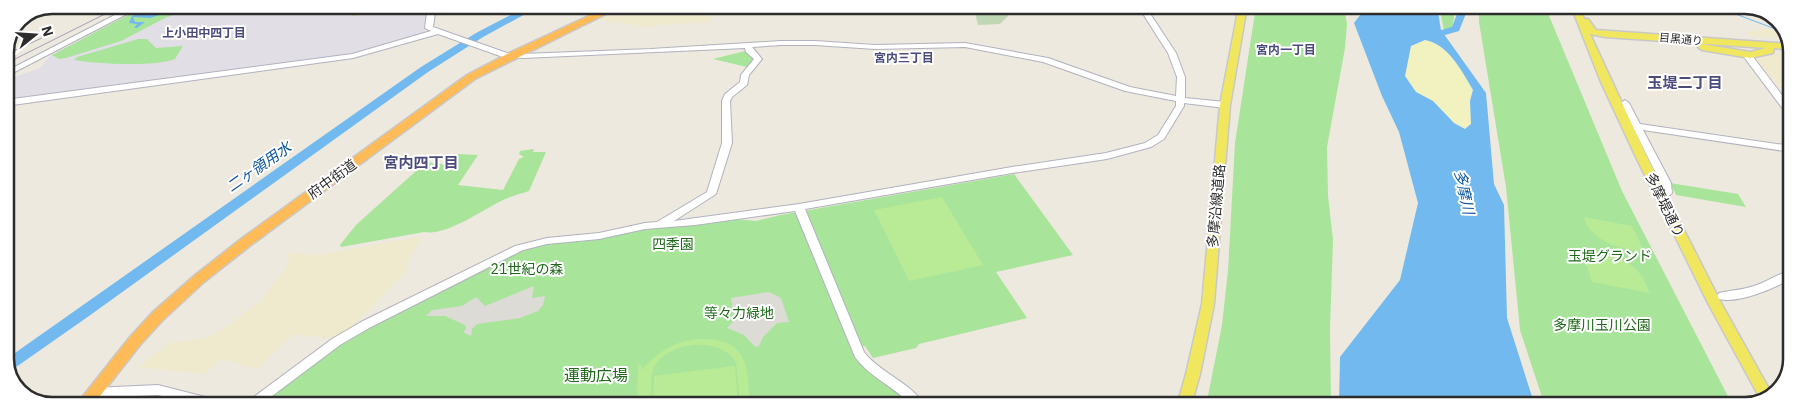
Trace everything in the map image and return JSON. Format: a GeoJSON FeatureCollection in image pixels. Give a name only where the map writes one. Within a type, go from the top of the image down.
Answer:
{"type":"FeatureCollection","features":[{"type":"Feature","properties":{"kind":"highway","name":"府中街道"},"geometry":{"type":"LineString","coordinates":[[91,397],[150,324],[199,279],[462,83],[513,55],[601,14]]}},
{"type":"Feature","properties":{"kind":"main road","name":"多摩沿線道路"},"geometry":{"type":"LineString","coordinates":[[1187,397],[1194,374],[1208,304],[1226,105],[1242,14]]}},
{"type":"Feature","properties":{"kind":"main road","name":"多摩堤通り"},"geometry":{"type":"LineString","coordinates":[[1578,14],[1608,85],[1658,191],[1723,320],[1764,392]]}},
{"type":"Feature","properties":{"kind":"main road","name":"目黒通り"},"geometry":{"type":"LineString","coordinates":[[1580,14],[1593,32],[1783,47]]}},
{"type":"Feature","properties":{"kind":"main road"},"geometry":{"type":"LineString","coordinates":[[1642,35],[1655,41],[1747,55],[1770,51],[1770,46]]}},
{"type":"Feature","properties":{"kind":"street"},"geometry":{"type":"LineString","coordinates":[[14,70],[123,14]]}},
{"type":"Feature","properties":{"kind":"street"},"geometry":{"type":"LineString","coordinates":[[431,14],[429,28],[506,55],[651,51],[800,42],[874,47],[951,45],[986,48],[1045,60],[1128,88],[1182,100],[1226,105]]}},
{"type":"Feature","properties":{"kind":"street"},"geometry":{"type":"LineString","coordinates":[[262,397],[317,356],[358,329],[519,248],[547,241],[599,236],[660,224],[711,220],[799,207],[1126,152],[1148,145],[1161,137],[1182,100],[1181,78],[1176,62],[1147,14]]}},
{"type":"Feature","properties":{"kind":"street"},"geometry":{"type":"LineString","coordinates":[[14,102],[353,56],[440,31]]}},
{"type":"Feature","properties":{"kind":"street"},"geometry":{"type":"LineString","coordinates":[[660,224],[711,194],[727,143],[726,101],[728,96],[744,83],[745,75],[758,59],[750,50],[748,44]]}},
{"type":"Feature","properties":{"kind":"street"},"geometry":{"type":"LineString","coordinates":[[1747,55],[1783,103]]}},
{"type":"Feature","properties":{"kind":"street"},"geometry":{"type":"LineString","coordinates":[[1625,103],[1666,182],[1667,193],[1658,191]]}},
{"type":"Feature","properties":{"kind":"street"},"geometry":{"type":"LineString","coordinates":[[1636,126],[1783,149]]}},
{"type":"Feature","properties":{"kind":"street"},"geometry":{"type":"LineString","coordinates":[[799,207],[859,354],[874,371],[906,392],[910,397]]}},
{"type":"Feature","properties":{"kind":"street"},"geometry":{"type":"LineString","coordinates":[[1723,296],[1731,296],[1783,278]]}},
{"type":"Feature","properties":{"kind":"street"},"geometry":{"type":"LineString","coordinates":[[104,397],[158,390],[186,397]]}},
{"type":"Feature","properties":{"kind":"shaded area"},"geometry":{"type":"Polygon","coordinates":[[[129,14],[427,14],[424,36],[356,53],[14,99],[14,77],[40,68],[50,56],[129,14]]]}},
{"type":"Feature","properties":{"kind":"shaded area"},"geometry":{"type":"Polygon","coordinates":[[[609,14],[712,14],[710,22],[655,25],[652,28],[619,22],[607,22],[599,19],[609,14]]]}},
{"type":"Feature","properties":{"kind":"shaded area"},"geometry":{"type":"Polygon","coordinates":[[[975,14],[1010,14],[1000,24],[978,25],[975,14]]]}},
{"type":"Feature","properties":{"kind":"shaded area"},"geometry":{"type":"Polygon","coordinates":[[[1768,28],[1777,32],[1781,39],[1750,36],[1746,32],[1768,28]]]}},
{"type":"Feature","properties":{"kind":"shaded area"},"geometry":{"type":"Polygon","coordinates":[[[1783,52],[1783,93],[1754,57],[1783,52]]]}},
{"type":"Feature","properties":{"kind":"shaded area"},"geometry":{"type":"Polygon","coordinates":[[[423,236],[407,263],[407,271],[355,325],[333,339],[294,334],[257,369],[222,359],[204,374],[138,367],[170,343],[207,338],[224,328],[261,300],[287,266],[290,253],[325,255],[423,236]]]}},
{"type":"Feature","properties":{"kind":"shaded area"},"geometry":{"type":"Polygon","coordinates":[[[534,286],[532,298],[545,296],[543,305],[538,311],[520,318],[477,324],[472,329],[471,336],[463,332],[466,329],[465,325],[445,316],[426,316],[432,310],[462,306],[476,297],[485,306],[534,286]]]}},
{"type":"Feature","properties":{"kind":"shaded area"},"geometry":{"type":"Polygon","coordinates":[[[769,292],[781,298],[789,322],[777,323],[763,337],[759,346],[755,347],[744,335],[727,328],[734,318],[731,298],[769,292]]]}},
{"type":"Feature","properties":{"kind":"green space"},"geometry":{"type":"Polygon","coordinates":[[[130,14],[176,14],[121,41],[66,58],[59,59],[52,55],[130,14]]]}},
{"type":"Feature","properties":{"kind":"green space"},"geometry":{"type":"Polygon","coordinates":[[[353,14],[369,14],[352,16],[353,14]]]}},
{"type":"Feature","properties":{"kind":"green space"},"geometry":{"type":"Polygon","coordinates":[[[1255,14],[1345,14],[1347,24],[1345,48],[1327,147],[1328,196],[1333,240],[1330,329],[1331,397],[1208,397],[1222,325],[1228,271],[1235,143],[1255,14]]]}},
{"type":"Feature","properties":{"kind":"green space"},"geometry":{"type":"Polygon","coordinates":[[[1441,14],[1455,14],[1452,28],[1444,30],[1441,14]]]}},
{"type":"Feature","properties":{"kind":"green space","name":"多摩川玉川公園"},"geometry":{"type":"Polygon","coordinates":[[[1479,14],[1548,14],[1622,191],[1728,397],[1542,397],[1520,330],[1506,187],[1479,14]]]}},
{"type":"Feature","properties":{"kind":"green space"},"geometry":{"type":"Polygon","coordinates":[[[138,39],[147,39],[156,48],[183,46],[175,59],[166,62],[110,64],[74,60],[77,57],[138,39]]]}},
{"type":"Feature","properties":{"kind":"green space"},"geometry":{"type":"Polygon","coordinates":[[[749,50],[758,59],[751,68],[713,59],[749,50]]]}},
{"type":"Feature","properties":{"kind":"green space"},"geometry":{"type":"Polygon","coordinates":[[[534,149],[533,152],[546,152],[529,191],[506,199],[443,230],[341,247],[340,245],[356,225],[426,162],[449,165],[458,154],[478,155],[458,185],[503,190],[519,159],[524,157],[519,154],[520,151],[534,149]]]}},
{"type":"Feature","properties":{"kind":"green space","name":"等々力緑地"},"geometry":{"type":"Polygon","coordinates":[[[1014,174],[1073,255],[996,272],[1027,318],[919,344],[916,348],[873,358],[865,346],[854,348],[860,363],[871,374],[897,390],[904,397],[270,397],[339,344],[371,325],[520,251],[546,244],[586,241],[640,230],[735,219],[756,221],[1014,174]]]}},
{"type":"Feature","properties":{"kind":"green space"},"geometry":{"type":"Polygon","coordinates":[[[1670,183],[1738,194],[1746,207],[1676,195],[1670,183]]]}},
{"type":"Feature","properties":{"kind":"green space"},"geometry":{"type":"Polygon","coordinates":[[[942,197],[983,265],[909,281],[874,210],[942,197]]]}},
{"type":"Feature","properties":{"kind":"green space"},"geometry":{"type":"Polygon","coordinates":[[[1584,217],[1632,226],[1644,251],[1626,249],[1599,238],[1587,225],[1584,217]]]}},
{"type":"Feature","properties":{"kind":"green space","name":"玉堤グランド"},"geometry":{"type":"Polygon","coordinates":[[[1581,248],[1614,256],[1631,265],[1639,272],[1650,293],[1592,282],[1581,248]]]}},
{"type":"Feature","properties":{"kind":"green space"},"geometry":{"type":"Polygon","coordinates":[[[688,340],[713,340],[736,348],[746,366],[749,397],[739,397],[736,362],[728,353],[706,345],[693,345],[668,353],[659,360],[652,374],[652,397],[637,397],[638,365],[641,364],[642,370],[666,349],[688,340]]]}},
{"type":"Feature","properties":{"kind":"green space"},"geometry":{"type":"Polygon","coordinates":[[[735,366],[737,397],[653,397],[654,376],[735,366]]]}},
{"type":"Feature","properties":{"kind":"sand"},"geometry":{"type":"Polygon","coordinates":[[[1425,40],[1441,47],[1454,59],[1473,90],[1470,101],[1471,124],[1464,129],[1454,123],[1433,101],[1416,92],[1405,76],[1411,46],[1425,40]]]}},
{"type":"Feature","properties":{"kind":"water"},"geometry":{"type":"Polygon","coordinates":[[[136,14],[162,14],[150,18],[133,17],[135,22],[145,22],[137,28],[134,28],[137,24],[129,23],[132,16],[136,14]]]}},
{"type":"Feature","properties":{"kind":"water","name":"多摩川"},"geometry":{"type":"Polygon","coordinates":[[[1361,14],[1438,14],[1441,30],[1486,93],[1494,184],[1504,205],[1507,318],[1532,397],[1339,397],[1340,357],[1400,280],[1418,203],[1399,132],[1382,96],[1354,23],[1361,14]],[[1425,40],[1411,46],[1405,76],[1416,92],[1433,101],[1454,123],[1465,129],[1471,124],[1470,101],[1473,90],[1454,59],[1441,47],[1425,40]]]}},
{"type":"Feature","properties":{"kind":"waterway","name":"二ヶ領用水"},"geometry":{"type":"LineString","coordinates":[[14,361],[424,69],[452,51],[519,14]]}},
{"type":"Feature","properties":{"kind":"waterway"},"geometry":{"type":"LineString","coordinates":[[1427,37],[1456,29],[1461,14]]}},
{"type":"Feature","properties":{"kind":"waterway"},"geometry":{"type":"LineString","coordinates":[[1736,14],[1775,29]]}},
{"type":"Feature","properties":{"kind":"railway"},"geometry":{"type":"LineString","coordinates":[[14,60],[105,14]]}},
{"type":"Feature","properties":{"kind":"railway"},"geometry":{"type":"LineString","coordinates":[[14,51],[44,37]]}},
{"type":"Feature","properties":{"kind":"district","name":"上小田中四丁目"},"geometry":{"type":"Point","coordinates":[204,33]}},
{"type":"Feature","properties":{"kind":"district","name":"宮内一丁目"},"geometry":{"type":"Point","coordinates":[1286,50]}},
{"type":"Feature","properties":{"kind":"district","name":"宮内三丁目"},"geometry":{"type":"Point","coordinates":[904,58]}},
{"type":"Feature","properties":{"kind":"district","name":"玉堤二丁目"},"geometry":{"type":"Point","coordinates":[1685,83]}},
{"type":"Feature","properties":{"kind":"district","name":"宮内四丁目"},"geometry":{"type":"Point","coordinates":[421,163]}},
{"type":"Feature","properties":{"kind":"park label","name":"四季園"},"geometry":{"type":"Point","coordinates":[673,244]}},
{"type":"Feature","properties":{"kind":"park label","name":"21世紀の森"},"geometry":{"type":"Point","coordinates":[527,269]}},
{"type":"Feature","properties":{"kind":"park label","name":"運動広場"},"geometry":{"type":"Point","coordinates":[596,375]}}]}
